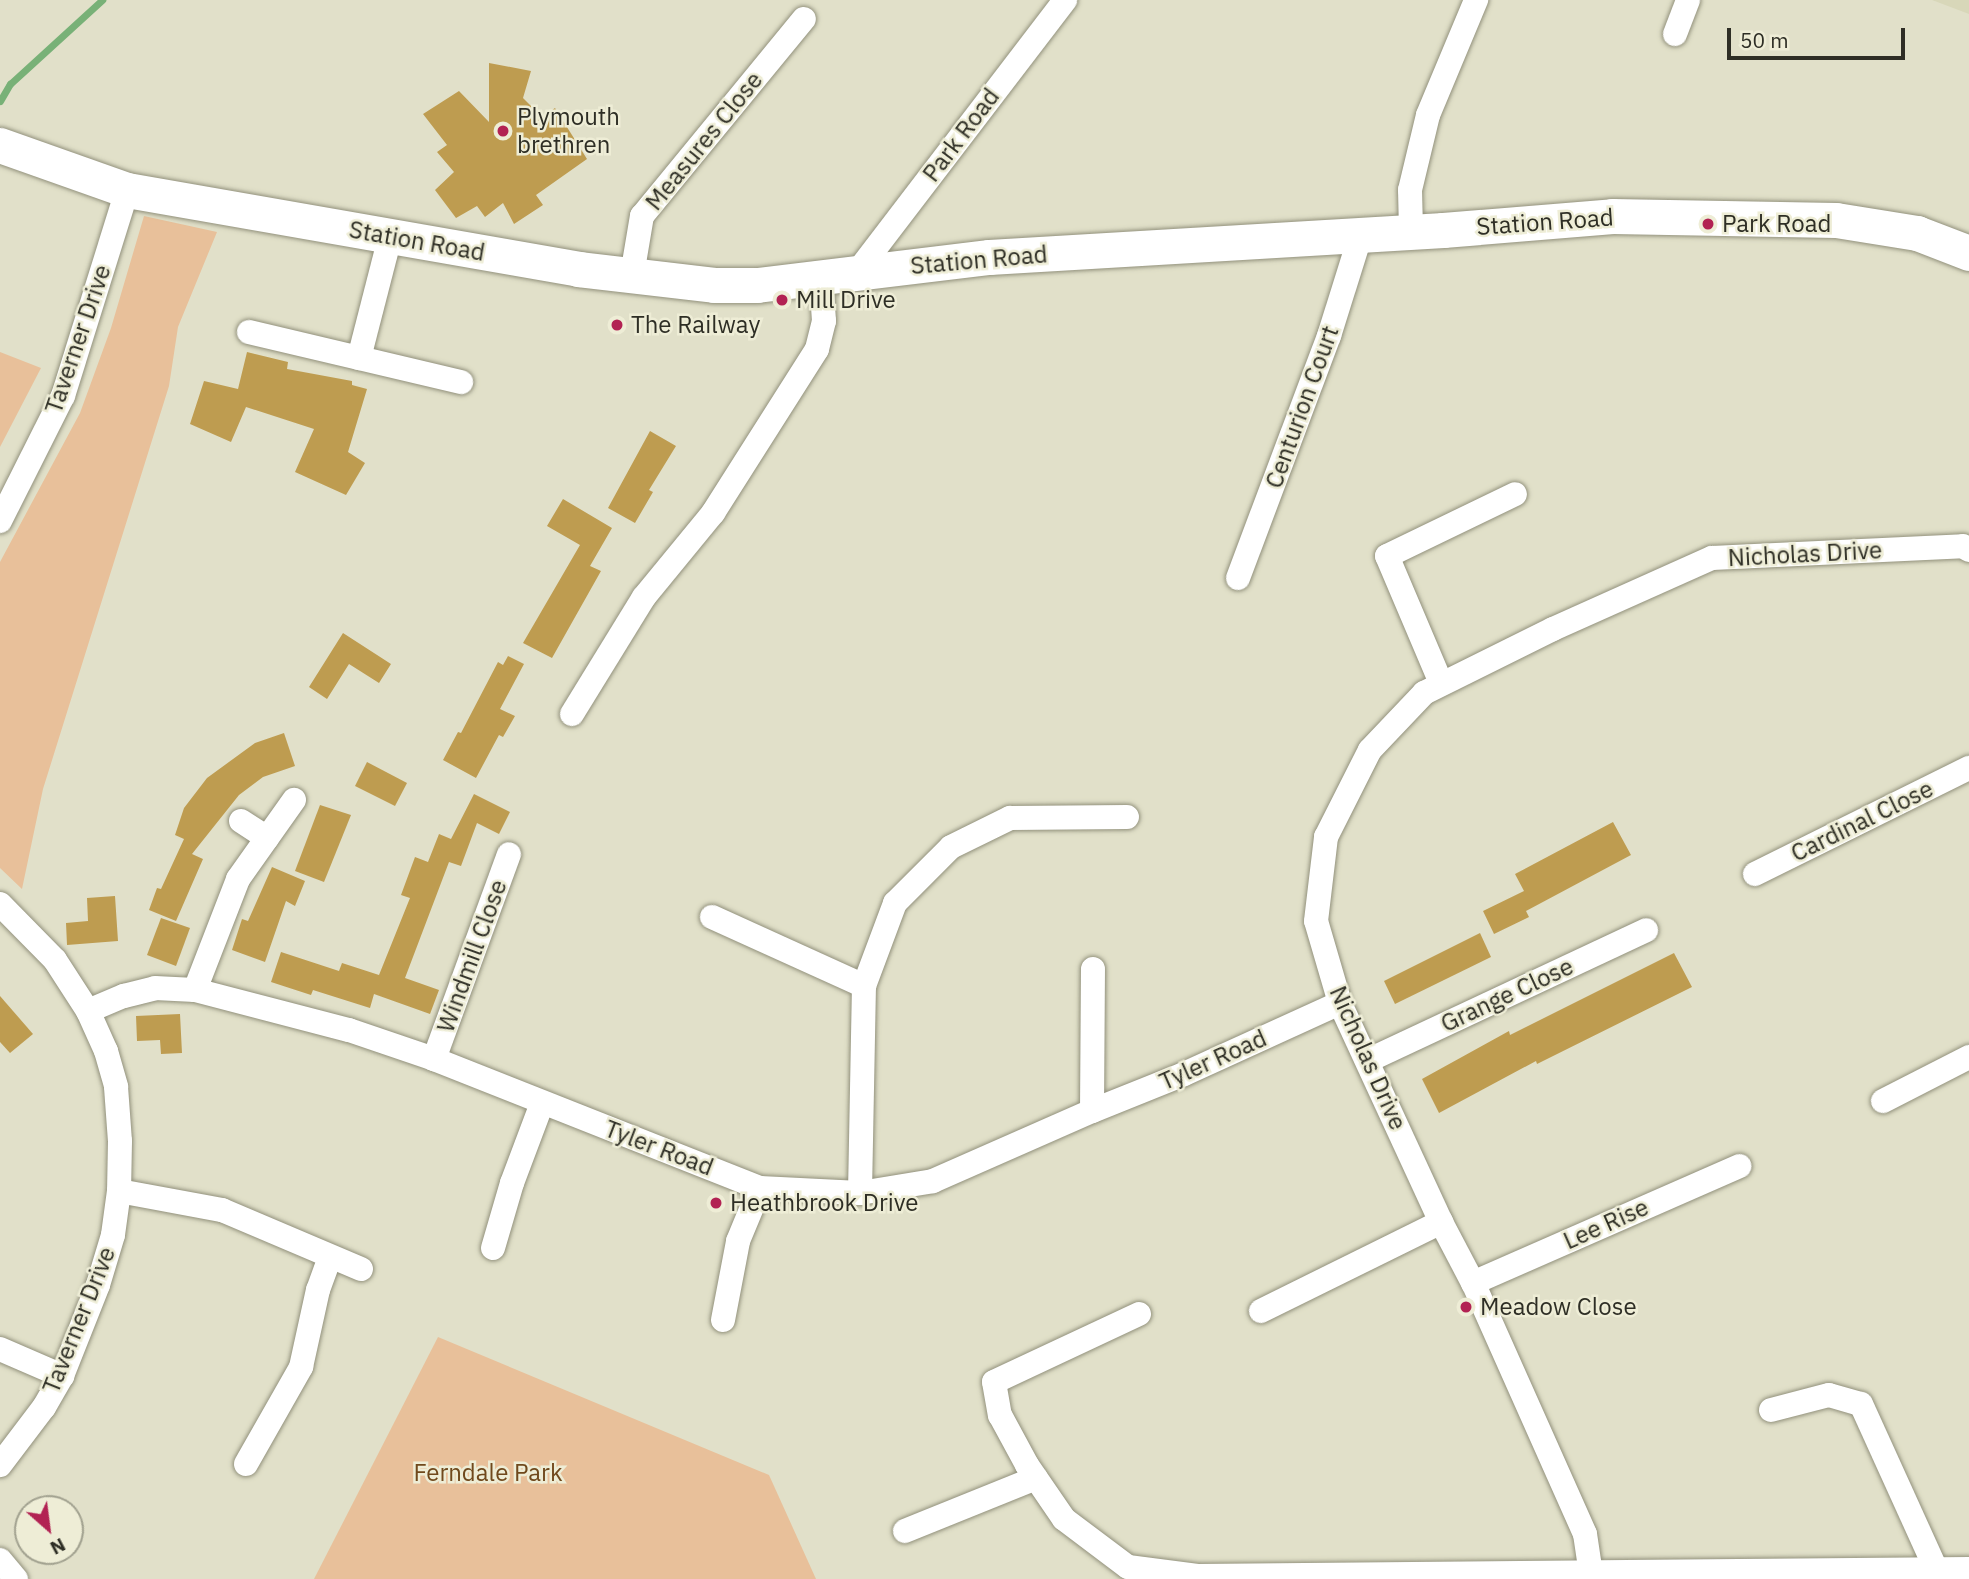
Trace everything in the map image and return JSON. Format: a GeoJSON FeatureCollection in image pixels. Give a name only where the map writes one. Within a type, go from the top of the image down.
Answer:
{"type":"FeatureCollection","features":[{"type":"Feature","properties":{"kind":"street","name":"Park Road"},"geometry":{"type":"LineString","coordinates":[[858,271],[1065,0]]}},
{"type":"Feature","properties":{"kind":"street"},"geometry":{"type":"LineString","coordinates":[[1411,230],[1410,190],[1428,116],[1476,0]]}},
{"type":"Feature","properties":{"kind":"street"},"geometry":{"type":"LineString","coordinates":[[1675,34],[1686,1]]}},
{"type":"Feature","properties":{"kind":"street","name":"Measures Close"},"geometry":{"type":"LineString","coordinates":[[632,275],[642,216],[804,19]]}},
{"type":"Feature","properties":{"kind":"street","name":"Station Road"},"geometry":{"type":"LineString","coordinates":[[0,145],[127,190],[390,237],[632,275],[714,285],[757,285],[1002,256],[1612,216],[1836,220],[1917,233],[1969,253]]}},
{"type":"Feature","properties":{"kind":"street","name":"Taverner Drive"},"geometry":{"type":"LineString","coordinates":[[0,521],[63,396],[127,190]]}},
{"type":"Feature","properties":{"kind":"street","name":"Centurion Court"},"geometry":{"type":"LineString","coordinates":[[1238,578],[1329,336],[1361,234]]}},
{"type":"Feature","properties":{"kind":"street"},"geometry":{"type":"LineString","coordinates":[[359,358],[390,237]]}},
{"type":"Feature","properties":{"kind":"street"},"geometry":{"type":"LineString","coordinates":[[572,714],[644,597],[713,513],[817,349],[824,321],[821,278]]}},
{"type":"Feature","properties":{"kind":"street"},"geometry":{"type":"LineString","coordinates":[[249,332],[461,382]]}},
{"type":"Feature","properties":{"kind":"street"},"geometry":{"type":"LineString","coordinates":[[1441,683],[1387,556],[1515,494]]}},
{"type":"Feature","properties":{"kind":"street","name":"Nicholas Drive"},"geometry":{"type":"LineString","coordinates":[[1591,1574],[1585,1534],[1474,1283],[1441,1222],[1369,1060],[1340,1003],[1316,921],[1326,837],[1370,750],[1424,693],[1712,558],[1963,546],[1969,550]]}},
{"type":"Feature","properties":{"kind":"street","name":"Cardinal Close"},"geometry":{"type":"LineString","coordinates":[[1755,874],[1969,768]]}},
{"type":"Feature","properties":{"kind":"street"},"geometry":{"type":"LineString","coordinates":[[195,990],[239,880],[293,800]]}},
{"type":"Feature","properties":{"kind":"street"},"geometry":{"type":"LineString","coordinates":[[860,1193],[864,986],[895,903],[951,847],[1010,818],[1127,817]]}},
{"type":"Feature","properties":{"kind":"street"},"geometry":{"type":"LineString","coordinates":[[241,821],[267,838]]}},
{"type":"Feature","properties":{"kind":"street","name":"Windmill Close"},"geometry":{"type":"LineString","coordinates":[[434,1059],[509,854]]}},
{"type":"Feature","properties":{"kind":"street","name":"Taverner Drive"},"geometry":{"type":"LineString","coordinates":[[0,904],[55,960],[88,1011],[106,1051],[116,1087],[119,1191],[113,1235],[98,1285],[62,1376],[44,1407],[0,1465]]}},
{"type":"Feature","properties":{"kind":"street"},"geometry":{"type":"LineString","coordinates":[[712,917],[864,986]]}},
{"type":"Feature","properties":{"kind":"street","name":"Grange Close"},"geometry":{"type":"LineString","coordinates":[[1369,1060],[1646,930]]}},
{"type":"Feature","properties":{"kind":"street"},"geometry":{"type":"LineString","coordinates":[[1092,1111],[1093,969]]}},
{"type":"Feature","properties":{"kind":"street","name":"Tyler Road"},"geometry":{"type":"LineString","coordinates":[[88,1011],[124,996],[155,988],[195,990],[349,1030],[434,1059],[760,1188],[860,1193],[933,1181],[1184,1074],[1340,1003]]}},
{"type":"Feature","properties":{"kind":"street"},"geometry":{"type":"LineString","coordinates":[[1883,1101],[1969,1057]]}},
{"type":"Feature","properties":{"kind":"street"},"geometry":{"type":"LineString","coordinates":[[493,1248],[542,1103]]}},
{"type":"Feature","properties":{"kind":"street","name":"Lee Rise"},"geometry":{"type":"LineString","coordinates":[[1474,1283],[1739,1166]]}},
{"type":"Feature","properties":{"kind":"street"},"geometry":{"type":"LineString","coordinates":[[723,1320],[738,1241],[760,1188]]}},
{"type":"Feature","properties":{"kind":"street"},"geometry":{"type":"LineString","coordinates":[[119,1191],[222,1210],[360,1269]]}},
{"type":"Feature","properties":{"kind":"street"},"geometry":{"type":"LineString","coordinates":[[1261,1311],[1441,1222]]}},
{"type":"Feature","properties":{"kind":"street"},"geometry":{"type":"LineString","coordinates":[[246,1464],[301,1367],[318,1290],[330,1257]]}},
{"type":"Feature","properties":{"kind":"street"},"geometry":{"type":"LineString","coordinates":[[1139,1314],[994,1382],[1000,1415],[1036,1478],[1064,1519],[1128,1567],[1197,1576],[1293,1577],[1791,1575],[1969,1569]]}},
{"type":"Feature","properties":{"kind":"street"},"geometry":{"type":"LineString","coordinates":[[0,1349],[62,1376]]}},
{"type":"Feature","properties":{"kind":"street"},"geometry":{"type":"LineString","coordinates":[[1771,1410],[1829,1395],[1861,1404],[1936,1569]]}},
{"type":"Feature","properties":{"kind":"street"},"geometry":{"type":"LineString","coordinates":[[905,1531],[1036,1478]]}},
{"type":"Feature","properties":{"kind":"street"},"geometry":{"type":"LineString","coordinates":[[0,1560],[16,1579]]}},
{"type":"Feature","properties":{"kind":"shaded area"},"geometry":{"type":"Polygon","coordinates":[[[1932,0],[1969,0],[1969,14],[1932,0]]]}},
{"type":"Feature","properties":{"kind":"green space"},"geometry":{"type":"Polygon","coordinates":[[[144,216],[217,232],[178,327],[169,386],[43,789],[22,889],[0,868],[0,562],[80,413],[111,328],[144,216]]]}},
{"type":"Feature","properties":{"kind":"green space"},"geometry":{"type":"Polygon","coordinates":[[[0,352],[41,368],[0,447],[0,352]]]}},
{"type":"Feature","properties":{"kind":"green space","name":"Ferndale Park"},"geometry":{"type":"Polygon","coordinates":[[[438,1337],[769,1475],[816,1579],[314,1579],[438,1337]]]}},
{"type":"Feature","properties":{"kind":"building","name":"Plymouth brethren"},"geometry":{"type":"Polygon","coordinates":[[[489,63],[531,71],[523,98],[542,117],[555,108],[587,159],[536,195],[543,205],[514,224],[503,203],[485,217],[477,206],[456,218],[435,190],[454,172],[437,152],[447,145],[423,114],[459,91],[489,122],[489,63]]]}},
{"type":"Feature","properties":{"kind":"building"},"geometry":{"type":"Polygon","coordinates":[[[247,352],[288,362],[287,369],[352,381],[352,385],[367,389],[348,452],[365,463],[346,495],[295,472],[314,429],[246,407],[231,442],[190,424],[204,381],[238,389],[247,352]]]}},
{"type":"Feature","properties":{"kind":"building"},"geometry":{"type":"Polygon","coordinates":[[[650,431],[676,446],[649,490],[653,492],[635,523],[608,508],[650,431]]]}},
{"type":"Feature","properties":{"kind":"building"},"geometry":{"type":"Polygon","coordinates":[[[563,499],[612,528],[590,566],[601,571],[552,658],[523,643],[580,545],[547,526],[563,499]]]}},
{"type":"Feature","properties":{"kind":"building"},"geometry":{"type":"Polygon","coordinates":[[[343,633],[391,664],[379,683],[349,664],[327,699],[309,687],[343,633]]]}},
{"type":"Feature","properties":{"kind":"building"},"geometry":{"type":"Polygon","coordinates":[[[508,656],[524,664],[500,709],[515,716],[503,737],[499,735],[476,778],[443,760],[458,732],[461,733],[498,662],[503,665],[508,656]]]}},
{"type":"Feature","properties":{"kind":"building"},"geometry":{"type":"Polygon","coordinates":[[[284,733],[295,766],[263,777],[239,795],[192,854],[203,859],[176,921],[149,910],[157,888],[161,889],[184,839],[175,835],[184,808],[207,778],[255,743],[284,733]]]}},
{"type":"Feature","properties":{"kind":"building"},"geometry":{"type":"Polygon","coordinates":[[[367,762],[407,783],[395,806],[355,786],[367,762]]]}},
{"type":"Feature","properties":{"kind":"building"},"geometry":{"type":"Polygon","coordinates":[[[474,794],[510,812],[499,834],[477,823],[461,866],[449,862],[405,978],[439,990],[430,1014],[374,994],[370,1008],[313,990],[311,995],[271,982],[281,952],[339,971],[342,963],[379,975],[410,898],[401,895],[415,857],[428,862],[439,834],[451,839],[474,794]]]}},
{"type":"Feature","properties":{"kind":"building"},"geometry":{"type":"Polygon","coordinates":[[[320,805],[351,815],[324,882],[295,871],[320,805]]]}},
{"type":"Feature","properties":{"kind":"building"},"geometry":{"type":"Polygon","coordinates":[[[1613,822],[1631,855],[1526,911],[1529,917],[1494,934],[1483,911],[1524,891],[1515,874],[1613,822]]]}},
{"type":"Feature","properties":{"kind":"building"},"geometry":{"type":"Polygon","coordinates":[[[272,867],[305,881],[295,906],[286,901],[265,962],[232,950],[242,919],[248,921],[272,867]]]}},
{"type":"Feature","properties":{"kind":"building"},"geometry":{"type":"Polygon","coordinates":[[[115,896],[118,941],[67,945],[66,923],[88,921],[87,898],[115,896]]]}},
{"type":"Feature","properties":{"kind":"building"},"geometry":{"type":"Polygon","coordinates":[[[161,918],[190,928],[176,966],[147,955],[161,918]]]}},
{"type":"Feature","properties":{"kind":"building"},"geometry":{"type":"Polygon","coordinates":[[[1480,933],[1491,957],[1395,1004],[1384,981],[1480,933]]]}},
{"type":"Feature","properties":{"kind":"building"},"geometry":{"type":"Polygon","coordinates":[[[1674,953],[1692,987],[1537,1064],[1536,1061],[1439,1113],[1422,1079],[1509,1031],[1510,1035],[1674,953]]]}},
{"type":"Feature","properties":{"kind":"building"},"geometry":{"type":"Polygon","coordinates":[[[0,996],[33,1034],[10,1053],[0,1042],[0,996]]]}},
{"type":"Feature","properties":{"kind":"building"},"geometry":{"type":"Polygon","coordinates":[[[180,1014],[182,1053],[161,1054],[160,1040],[137,1041],[136,1016],[180,1014]]]}},
{"type":"Feature","properties":{"kind":"waterway"},"geometry":{"type":"LineString","coordinates":[[0,101],[10,84],[102,0]]}},
{"type":"Feature","properties":{"kind":"place","name":"Plymouth brethren"},"geometry":{"type":"Point","coordinates":[503,131]}},
{"type":"Feature","properties":{"kind":"place","name":"Park Road"},"geometry":{"type":"Point","coordinates":[1708,224]}},
{"type":"Feature","properties":{"kind":"place","name":"Mill Drive"},"geometry":{"type":"Point","coordinates":[782,300]}},
{"type":"Feature","properties":{"kind":"place","name":"The Railway"},"geometry":{"type":"Point","coordinates":[617,325]}},
{"type":"Feature","properties":{"kind":"place","name":"Heathbrook Drive"},"geometry":{"type":"Point","coordinates":[716,1203]}},
{"type":"Feature","properties":{"kind":"place","name":"Meadow Close"},"geometry":{"type":"Point","coordinates":[1466,1307]}}]}
